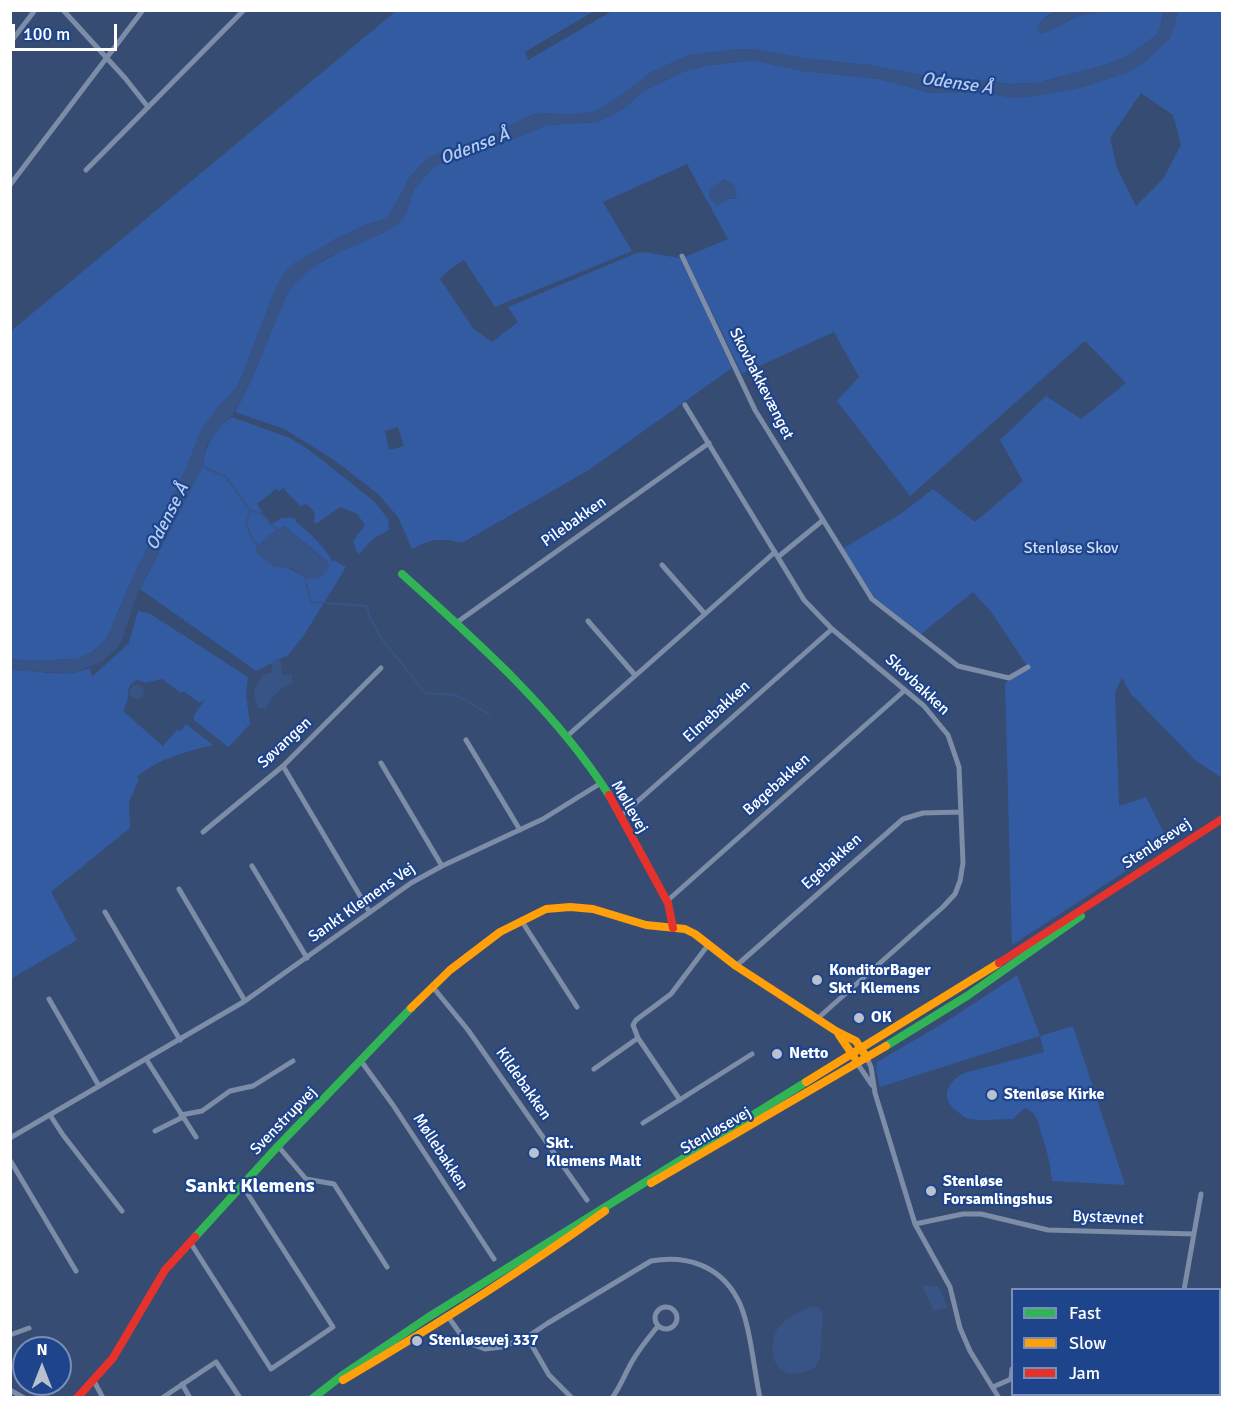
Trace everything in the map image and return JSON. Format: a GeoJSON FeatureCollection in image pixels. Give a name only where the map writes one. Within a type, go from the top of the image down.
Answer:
{"type":"FeatureCollection","features":[{"type":"Feature","properties":{"kind":"street"},"geometry":{"type":"LineString","coordinates":[[10,43],[35,10]]}},
{"type":"Feature","properties":{"kind":"street"},"geometry":{"type":"LineString","coordinates":[[63,10],[148,107]]}},
{"type":"Feature","properties":{"kind":"street"},"geometry":{"type":"LineString","coordinates":[[10,185],[143,10]]}},
{"type":"Feature","properties":{"kind":"street"},"geometry":{"type":"LineString","coordinates":[[86,170],[244,10]]}},
{"type":"Feature","properties":{"kind":"street","name":"Skovbakkevænget"},"geometry":{"type":"LineString","coordinates":[[682,256],[755,410],[872,599],[958,666],[1009,678],[1028,667]]}},
{"type":"Feature","properties":{"kind":"street","name":"Skovbakken"},"geometry":{"type":"LineString","coordinates":[[685,405],[804,600],[832,629],[938,720],[948,735],[959,767],[963,863],[955,894],[817,1019]]}},
{"type":"Feature","properties":{"kind":"street","name":"Pilebakken"},"geometry":{"type":"LineString","coordinates":[[456,623],[709,443]]}},
{"type":"Feature","properties":{"kind":"street"},"geometry":{"type":"LineString","coordinates":[[566,737],[705,614],[822,521]]}},
{"type":"Feature","properties":{"kind":"street"},"geometry":{"type":"LineString","coordinates":[[662,565],[705,614]]}},
{"type":"Feature","properties":{"kind":"street","name":"Møllevej"},"geometry":{"type":"LineString","coordinates":[[402,574],[456,623],[566,737],[601,783],[621,816],[648,870],[667,901],[674,916],[674,928]]}},
{"type":"Feature","properties":{"kind":"street"},"geometry":{"type":"LineString","coordinates":[[588,621],[635,675]]}},
{"type":"Feature","properties":{"kind":"street","name":"Elmebakken"},"geometry":{"type":"LineString","coordinates":[[621,816],[832,629]]}},
{"type":"Feature","properties":{"kind":"street","name":"Søvangen"},"geometry":{"type":"LineString","coordinates":[[203,832],[283,766],[381,668]]}},
{"type":"Feature","properties":{"kind":"street","name":"Bøgebakken"},"geometry":{"type":"LineString","coordinates":[[667,901],[905,690]]}},
{"type":"Feature","properties":{"kind":"street"},"geometry":{"type":"LineString","coordinates":[[466,740],[520,830]]}},
{"type":"Feature","properties":{"kind":"street"},"geometry":{"type":"LineString","coordinates":[[381,763],[442,866]]}},
{"type":"Feature","properties":{"kind":"street"},"geometry":{"type":"LineString","coordinates":[[283,766],[369,911]]}},
{"type":"Feature","properties":{"kind":"street","name":"Sankt Klemens Vej"},"geometry":{"type":"LineString","coordinates":[[10,1138],[245,1001],[369,911],[442,866],[543,819],[601,783]]}},
{"type":"Feature","properties":{"kind":"street","name":"Egebakken"},"geometry":{"type":"LineString","coordinates":[[736,966],[903,819],[923,813],[961,812]]}},
{"type":"Feature","properties":{"kind":"street","name":"Stenløsevej"},"geometry":{"type":"LineString","coordinates":[[313,1398],[344,1374],[443,1309],[643,1182],[1108,894],[1222,819]]}},
{"type":"Feature","properties":{"kind":"street"},"geometry":{"type":"LineString","coordinates":[[252,866],[307,958]]}},
{"type":"Feature","properties":{"kind":"street"},"geometry":{"type":"LineString","coordinates":[[179,889],[245,1001]]}},
{"type":"Feature","properties":{"kind":"street","name":"Stenløsevej"},"geometry":{"type":"LineString","coordinates":[[333,1384],[448,1317],[546,1254],[633,1193],[857,1064],[967,996],[1091,909],[1108,894]]}},
{"type":"Feature","properties":{"kind":"street","name":"Svenstrupvej"},"geometry":{"type":"LineString","coordinates":[[77,1398],[94,1382],[113,1358],[165,1270],[278,1146],[432,986],[458,964],[520,919],[546,909],[570,907],[593,909],[646,925],[674,928]]}},
{"type":"Feature","properties":{"kind":"street"},"geometry":{"type":"LineString","coordinates":[[105,912],[180,1040]]}},
{"type":"Feature","properties":{"kind":"street"},"geometry":{"type":"LineString","coordinates":[[520,919],[577,1007]]}},
{"type":"Feature","properties":{"kind":"street"},"geometry":{"type":"LineString","coordinates":[[674,928],[685,929],[695,934],[736,966],[836,1031],[856,1041],[871,1067],[873,1086],[915,1224],[929,1252],[944,1272],[960,1328],[970,1350],[999,1398]]}},
{"type":"Feature","properties":{"kind":"street"},"geometry":{"type":"LineString","coordinates":[[680,1100],[638,1038],[633,1025],[636,1020],[671,994],[708,945]]}},
{"type":"Feature","properties":{"kind":"street","name":"Kildebakken"},"geometry":{"type":"LineString","coordinates":[[432,986],[468,1030],[587,1200]]}},
{"type":"Feature","properties":{"kind":"street"},"geometry":{"type":"LineString","coordinates":[[49,999],[99,1086]]}},
{"type":"Feature","properties":{"kind":"street"},"geometry":{"type":"LineString","coordinates":[[836,1031],[873,1086]]}},
{"type":"Feature","properties":{"kind":"street"},"geometry":{"type":"LineString","coordinates":[[594,1069],[638,1038]]}},
{"type":"Feature","properties":{"kind":"street"},"geometry":{"type":"LineString","coordinates":[[643,1123],[752,1054]]}},
{"type":"Feature","properties":{"kind":"street"},"geometry":{"type":"LineString","coordinates":[[146,1059],[195,1137]]}},
{"type":"Feature","properties":{"kind":"street"},"geometry":{"type":"LineString","coordinates":[[156,1131],[182,1116],[202,1111],[230,1091],[253,1086],[293,1061]]}},
{"type":"Feature","properties":{"kind":"street","name":"Møllebakken"},"geometry":{"type":"LineString","coordinates":[[361,1061],[393,1105],[494,1259]]}},
{"type":"Feature","properties":{"kind":"street"},"geometry":{"type":"LineString","coordinates":[[50,1115],[122,1211]]}},
{"type":"Feature","properties":{"kind":"street"},"geometry":{"type":"LineString","coordinates":[[278,1146],[306,1179],[334,1184],[387,1267]]}},
{"type":"Feature","properties":{"kind":"street"},"geometry":{"type":"LineString","coordinates":[[10,1160],[76,1271]]}},
{"type":"Feature","properties":{"kind":"street"},"geometry":{"type":"LineString","coordinates":[[190,1242],[271,1369],[333,1327],[242,1185]]}},
{"type":"Feature","properties":{"kind":"street"},"geometry":{"type":"LineString","coordinates":[[1184,1288],[1201,1194]]}},
{"type":"Feature","properties":{"kind":"street","name":"Bystævnet"},"geometry":{"type":"LineString","coordinates":[[915,1224],[963,1214],[981,1214],[1048,1230],[1194,1234]]}},
{"type":"Feature","properties":{"kind":"street"},"geometry":{"type":"LineString","coordinates":[[443,1309],[466,1342],[485,1349],[502,1347],[527,1337],[651,1261],[670,1258],[690,1260],[709,1269],[726,1283],[738,1300],[760,1398]]}},
{"type":"Feature","properties":{"kind":"street"},"geometry":{"type":"LineString","coordinates":[[663,1308],[673,1311],[676,1317],[672,1327],[665,1329],[658,1326],[655,1320],[658,1311],[663,1308]]}},
{"type":"Feature","properties":{"kind":"street"},"geometry":{"type":"LineString","coordinates":[[612,1398],[633,1360],[658,1326]]}},
{"type":"Feature","properties":{"kind":"street"},"geometry":{"type":"LineString","coordinates":[[10,1335],[29,1328]]}},
{"type":"Feature","properties":{"kind":"street"},"geometry":{"type":"LineString","coordinates":[[527,1337],[549,1375],[572,1398]]}},
{"type":"Feature","properties":{"kind":"street"},"geometry":{"type":"LineString","coordinates":[[162,1398],[216,1362],[240,1398]]}},
{"type":"Feature","properties":{"kind":"street"},"geometry":{"type":"LineString","coordinates":[[993,1387],[1011,1379]]}},
{"type":"Feature","properties":{"kind":"street"},"geometry":{"type":"LineString","coordinates":[[94,1382],[103,1398]]}},
{"type":"Feature","properties":{"kind":"street"},"geometry":{"type":"LineString","coordinates":[[182,1384],[190,1398]]}},
{"type":"Feature","properties":{"kind":"street"},"geometry":{"type":"LineString","coordinates":[[11,1390],[24,1398]]}},
{"type":"Feature","properties":{"kind":"green space"},"geometry":{"type":"Polygon","coordinates":[[[1110,10],[1164,11],[1158,34],[1129,55],[1108,64],[1037,83],[1008,84],[973,79],[947,80],[869,65],[801,58],[761,50],[740,49],[690,55],[653,71],[616,99],[594,112],[570,115],[545,113],[532,115],[479,140],[452,149],[411,175],[385,219],[337,238],[295,263],[286,271],[276,287],[242,376],[236,388],[215,410],[127,590],[108,636],[102,644],[86,656],[76,659],[26,661],[11,658],[11,331],[396,11],[594,11],[525,52],[528,60],[612,11],[1057,11],[1043,18],[1060,26],[1083,14],[1110,10]]]}},
{"type":"Feature","properties":{"kind":"green space","name":"Stenløse Skov"},"geometry":{"type":"Polygon","coordinates":[[[1177,11],[1222,11],[1222,778],[1195,760],[1131,694],[1122,678],[1115,692],[1119,806],[1146,797],[1169,843],[1012,945],[1005,683],[1029,669],[992,613],[973,592],[921,634],[875,598],[842,549],[902,513],[933,489],[975,522],[1023,481],[1000,440],[1046,396],[1081,419],[1126,383],[1085,341],[910,496],[837,401],[859,377],[834,332],[742,374],[685,257],[728,239],[687,164],[603,202],[632,251],[495,307],[464,260],[440,279],[473,328],[492,342],[518,322],[508,307],[634,254],[643,252],[680,258],[732,368],[589,470],[462,543],[436,540],[412,549],[398,517],[378,494],[334,460],[284,429],[235,412],[293,285],[316,265],[352,245],[386,232],[411,198],[414,190],[437,165],[498,145],[547,125],[597,122],[622,110],[644,91],[685,71],[704,66],[751,60],[803,71],[879,79],[932,93],[985,93],[1015,98],[1027,97],[1083,87],[1129,72],[1143,63],[1169,39],[1175,25],[1177,11]],[[1141,93],[1110,138],[1117,168],[1136,206],[1163,179],[1181,145],[1173,115],[1141,93]],[[721,182],[709,190],[721,204],[728,199],[736,199],[721,182]],[[398,427],[385,431],[389,450],[404,446],[398,427]]]}},
{"type":"Feature","properties":{"kind":"green space"},"geometry":{"type":"Polygon","coordinates":[[[232,417],[290,438],[308,449],[374,501],[388,519],[389,530],[374,538],[358,555],[353,541],[365,525],[357,514],[340,507],[316,524],[313,521],[314,512],[307,504],[300,506],[283,488],[279,491],[276,489],[257,504],[270,525],[282,518],[295,518],[296,522],[323,547],[332,562],[334,560],[346,567],[304,635],[288,655],[256,671],[140,589],[203,466],[212,438],[232,417]],[[285,526],[269,535],[256,548],[257,553],[305,578],[328,563],[285,526]]]}},
{"type":"Feature","properties":{"kind":"green space"},"geometry":{"type":"Polygon","coordinates":[[[138,611],[149,613],[248,677],[246,695],[250,724],[229,747],[194,720],[194,715],[206,698],[200,703],[162,679],[146,683],[137,680],[130,684],[128,700],[123,711],[163,746],[176,731],[182,730],[186,724],[213,745],[163,761],[136,778],[139,779],[129,802],[130,828],[51,892],[77,940],[11,979],[11,670],[71,673],[90,668],[92,677],[129,643],[138,611]]]}},
{"type":"Feature","properties":{"kind":"green space"},"geometry":{"type":"Polygon","coordinates":[[[1017,975],[1040,1036],[880,1087],[876,1069],[877,1062],[947,1021],[1017,975]]]}},
{"type":"Feature","properties":{"kind":"green space"},"geometry":{"type":"Polygon","coordinates":[[[1073,1026],[1125,1185],[1052,1181],[1048,1154],[1038,1121],[1030,1111],[1025,1108],[1013,1119],[968,1119],[948,1101],[949,1086],[964,1073],[1044,1052],[1040,1036],[1073,1026]]]}},
{"type":"Feature","properties":{"kind":"water"},"geometry":{"type":"Polygon","coordinates":[[[1057,11],[1104,11],[1070,18],[1060,26],[1042,34],[1038,32],[1041,21],[1057,11]]]}},
{"type":"Feature","properties":{"kind":"water","name":"Odense Å"},"geometry":{"type":"Polygon","coordinates":[[[1164,11],[1177,11],[1175,25],[1169,39],[1143,63],[1129,72],[1083,87],[1015,98],[985,93],[932,93],[879,79],[803,71],[751,60],[704,66],[685,71],[644,91],[622,110],[597,122],[547,125],[498,145],[437,165],[414,190],[406,215],[398,224],[386,232],[328,257],[293,285],[286,296],[251,381],[232,416],[226,420],[206,447],[203,466],[136,596],[122,640],[117,648],[100,663],[76,672],[11,670],[11,658],[26,661],[76,659],[96,650],[108,636],[136,570],[182,478],[200,432],[215,410],[236,388],[276,287],[286,271],[295,263],[337,238],[385,219],[411,175],[428,157],[479,140],[532,115],[545,113],[570,115],[594,112],[616,99],[653,71],[690,55],[740,49],[761,50],[801,58],[869,65],[947,80],[973,79],[1008,84],[1037,83],[1108,64],[1129,55],[1158,34],[1164,11]]]}},
{"type":"Feature","properties":{"kind":"water"},"geometry":{"type":"Polygon","coordinates":[[[724,179],[734,185],[737,198],[728,199],[716,205],[709,198],[709,190],[724,179]]]}},
{"type":"Feature","properties":{"kind":"water"},"geometry":{"type":"Polygon","coordinates":[[[285,526],[328,563],[329,569],[319,579],[305,578],[292,568],[274,567],[257,554],[256,548],[269,535],[285,526]]]}},
{"type":"Feature","properties":{"kind":"water"},"geometry":{"type":"Polygon","coordinates":[[[277,658],[281,662],[282,675],[292,675],[292,683],[277,693],[266,708],[258,708],[254,694],[256,687],[264,674],[271,673],[273,661],[277,658]]]}},
{"type":"Feature","properties":{"kind":"water"},"geometry":{"type":"Polygon","coordinates":[[[137,685],[142,687],[144,692],[142,697],[137,699],[132,697],[130,692],[132,687],[137,685]]]}},
{"type":"Feature","properties":{"kind":"water"},"geometry":{"type":"Polygon","coordinates":[[[922,1286],[938,1286],[948,1308],[934,1311],[922,1286]]]}},
{"type":"Feature","properties":{"kind":"water"},"geometry":{"type":"Polygon","coordinates":[[[810,1307],[818,1307],[823,1312],[820,1358],[815,1368],[798,1373],[788,1373],[778,1366],[773,1354],[775,1334],[788,1318],[810,1307]]]}},
{"type":"Feature","properties":{"kind":"waterway"},"geometry":{"type":"LineString","coordinates":[[201,466],[226,477],[229,481],[250,511],[246,524],[253,541],[259,545]]}},
{"type":"Feature","properties":{"kind":"waterway"},"geometry":{"type":"LineString","coordinates":[[250,511],[261,513],[277,530]]}},
{"type":"Feature","properties":{"kind":"waterway"},"geometry":{"type":"LineString","coordinates":[[305,578],[311,602],[367,606],[369,616],[382,639],[425,693],[456,695],[489,714]]}},
{"type":"Feature","properties":{"kind":"traffic: fast"},"geometry":{"type":"LineString","coordinates":[[402,574],[486,651],[539,705],[588,764],[609,795]]}},
{"type":"Feature","properties":{"kind":"traffic: fast"},"geometry":{"type":"LineString","coordinates":[[886,1046],[967,996],[1081,916]]}},
{"type":"Feature","properties":{"kind":"traffic: fast"},"geometry":{"type":"LineString","coordinates":[[195,1237],[278,1146],[411,1008]]}},
{"type":"Feature","properties":{"kind":"traffic: fast"},"geometry":{"type":"LineString","coordinates":[[313,1398],[344,1374],[427,1318],[806,1082]]}},
{"type":"Feature","properties":{"kind":"traffic: slow"},"geometry":{"type":"LineString","coordinates":[[411,1008],[450,970],[500,932],[546,909],[570,907],[593,909],[646,925],[685,929],[695,934],[736,966],[836,1031],[856,1041],[867,1058]]}},
{"type":"Feature","properties":{"kind":"traffic: slow"},"geometry":{"type":"LineString","coordinates":[[806,1082],[999,963]]}},
{"type":"Feature","properties":{"kind":"traffic: slow"},"geometry":{"type":"LineString","coordinates":[[839,1035],[854,1057]]}},
{"type":"Feature","properties":{"kind":"traffic: slow"},"geometry":{"type":"LineString","coordinates":[[651,1183],[886,1046]]}},
{"type":"Feature","properties":{"kind":"traffic: slow"},"geometry":{"type":"LineString","coordinates":[[343,1380],[476,1298],[605,1211]]}},
{"type":"Feature","properties":{"kind":"traffic: jam"},"geometry":{"type":"LineString","coordinates":[[609,795],[668,903],[673,928]]}},
{"type":"Feature","properties":{"kind":"traffic: jam"},"geometry":{"type":"LineString","coordinates":[[999,963],[1222,819]]}},
{"type":"Feature","properties":{"kind":"traffic: jam"},"geometry":{"type":"LineString","coordinates":[[77,1398],[113,1358],[165,1270],[195,1237]]}},
{"type":"Feature","properties":{"kind":"place","name":"KonditorBager Skt. Klemens"},"geometry":{"type":"Point","coordinates":[817,980]}},
{"type":"Feature","properties":{"kind":"place","name":"OK"},"geometry":{"type":"Point","coordinates":[859,1018]}},
{"type":"Feature","properties":{"kind":"place","name":"Netto"},"geometry":{"type":"Point","coordinates":[777,1054]}},
{"type":"Feature","properties":{"kind":"place","name":"Stenløse Kirke"},"geometry":{"type":"Point","coordinates":[992,1095]}},
{"type":"Feature","properties":{"kind":"place","name":"Skt. Klemens Malt"},"geometry":{"type":"Point","coordinates":[534,1153]}},
{"type":"Feature","properties":{"kind":"place","name":"Stenløse Forsamlingshus"},"geometry":{"type":"Point","coordinates":[931,1191]}},
{"type":"Feature","properties":{"kind":"place","name":"Stenløsevej 337"},"geometry":{"type":"Point","coordinates":[417,1341]}},
{"type":"Feature","properties":{"kind":"district","name":"Sankt Klemens"},"geometry":{"type":"Point","coordinates":[250,1187]}}]}
